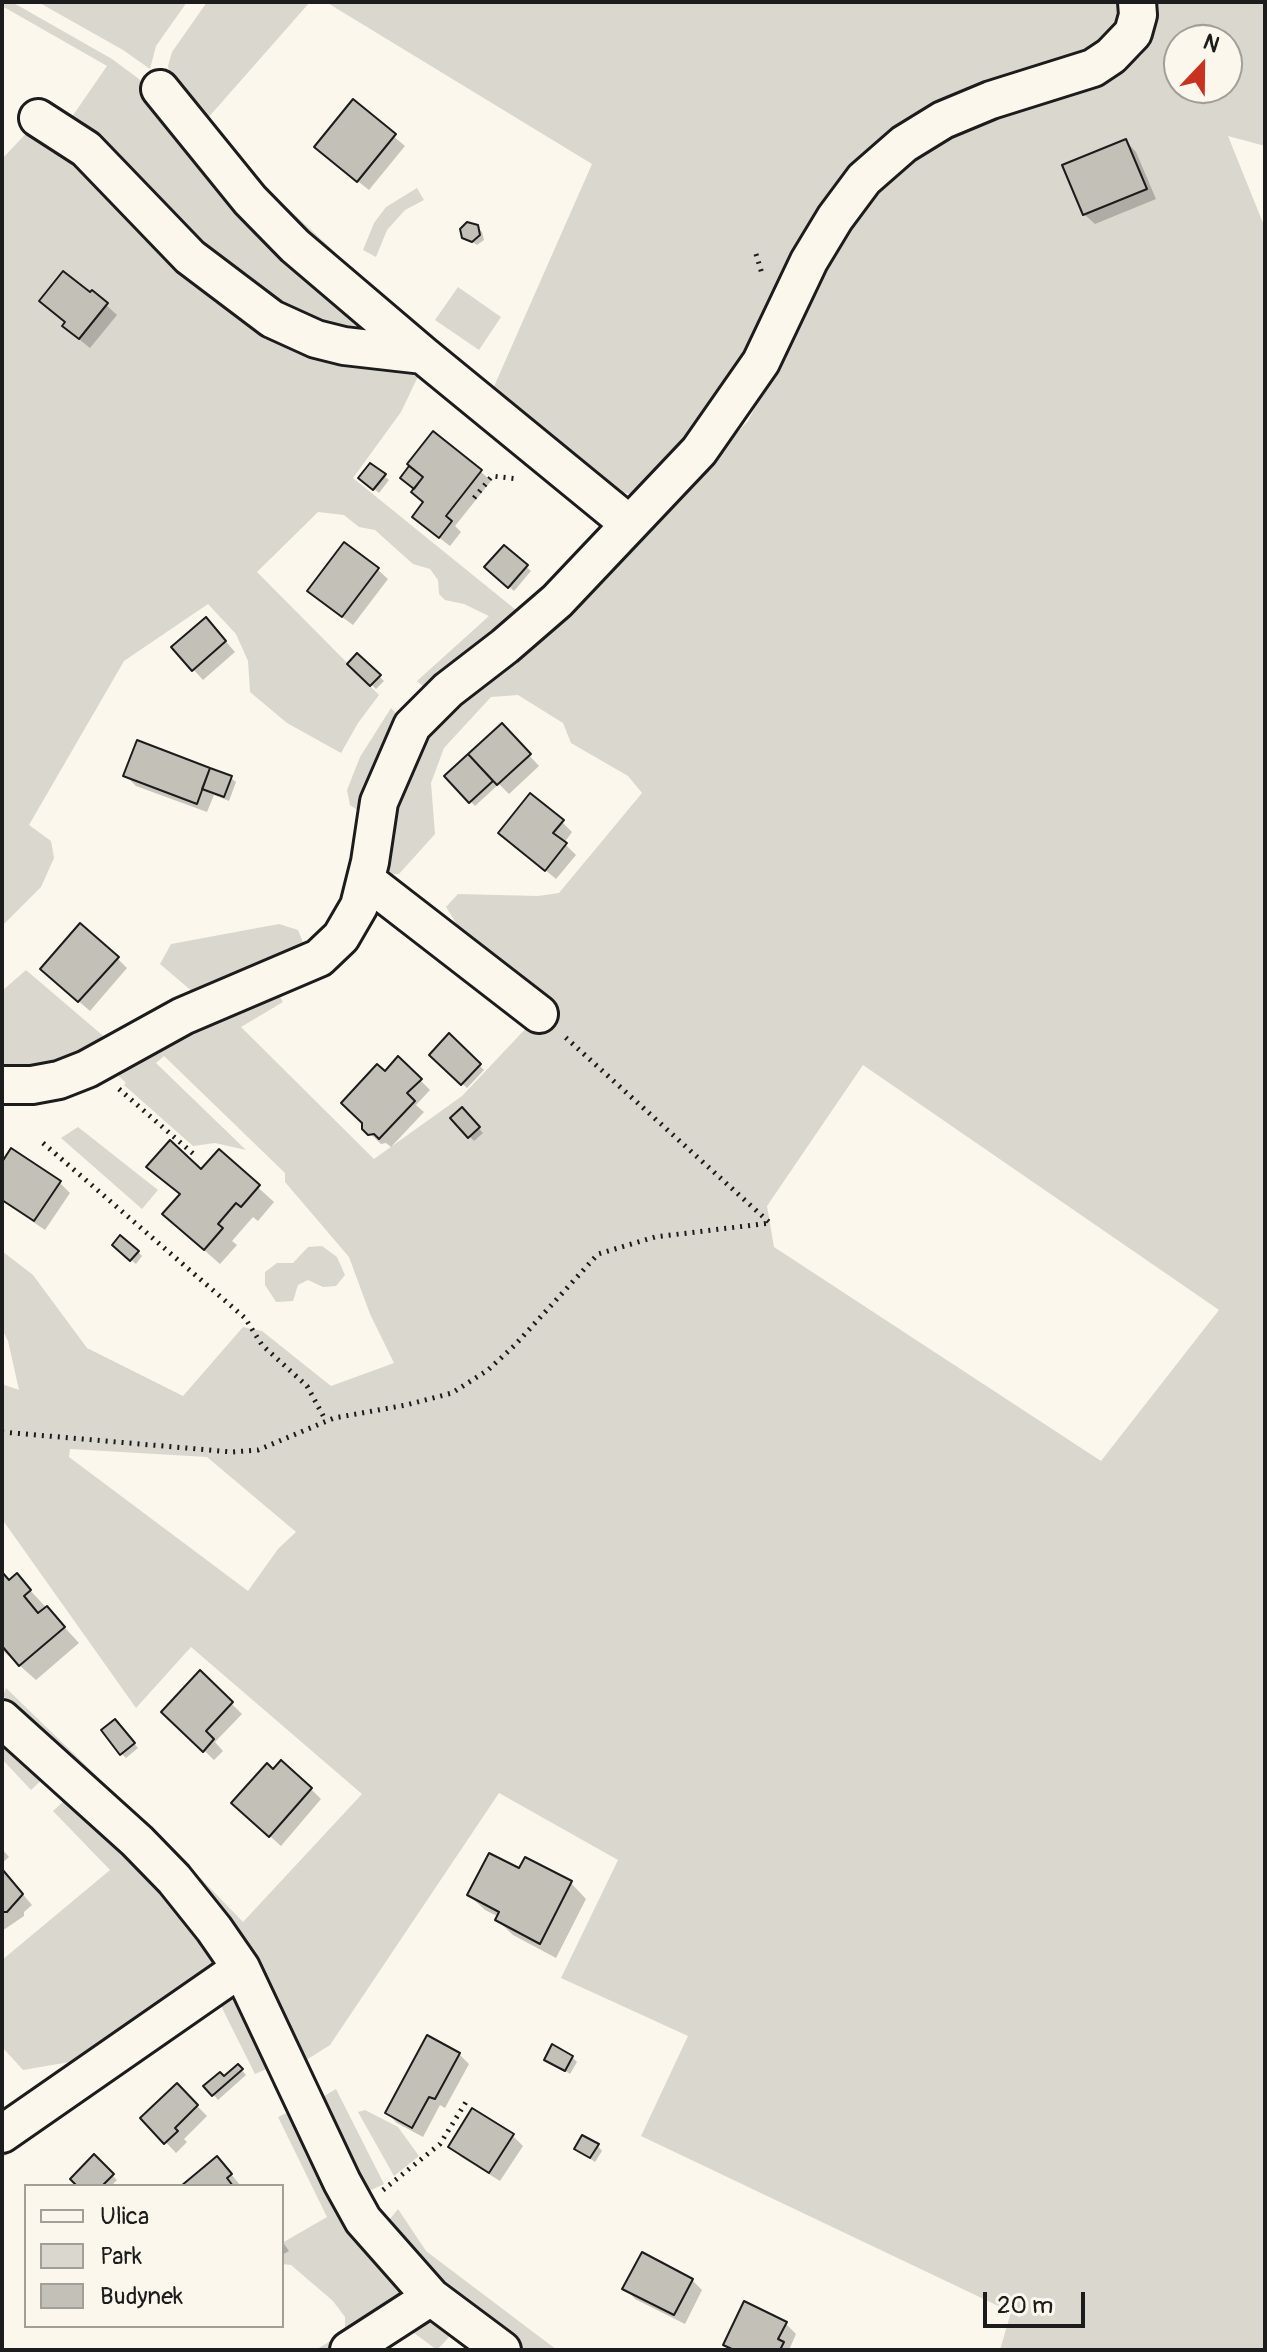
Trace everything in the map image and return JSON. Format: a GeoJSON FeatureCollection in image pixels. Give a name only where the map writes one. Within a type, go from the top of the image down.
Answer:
{"type":"FeatureCollection","features":[{"type":"Feature","properties":{"kind":"street"},"geometry":{"type":"LineString","coordinates":[[2,1085],[32,1085],[59,1080],[87,1069],[183,1016],[319,958],[341,937],[359,906],[379,802],[412,726],[448,690],[557,601],[699,451],[761,362],[809,261],[864,179],[904,144],[943,120],[991,100],[1093,68],[1111,56],[1133,33],[1138,15],[1137,2]]}},
{"type":"Feature","properties":{"kind":"street"},"geometry":{"type":"LineString","coordinates":[[160,89],[250,200],[295,246],[628,523]]}},
{"type":"Feature","properties":{"kind":"street"},"geometry":{"type":"LineString","coordinates":[[38,118],[86,149],[190,257],[272,319],[316,339],[344,346],[423,355]]}},
{"type":"Feature","properties":{"kind":"street"},"geometry":{"type":"LineString","coordinates":[[366,880],[539,1014]]}},
{"type":"Feature","properties":{"kind":"street"},"geometry":{"type":"LineString","coordinates":[[2,1719],[137,1841],[174,1879],[241,1968],[363,2220],[431,2297],[502,2350]]}},
{"type":"Feature","properties":{"kind":"street"},"geometry":{"type":"LineString","coordinates":[[2,2134],[241,1968]]}},
{"type":"Feature","properties":{"kind":"street"},"geometry":{"type":"LineString","coordinates":[[349,2350],[431,2297]]}},
{"type":"Feature","properties":{"kind":"path"},"geometry":{"type":"LineString","coordinates":[[474,498],[492,476],[530,481]]}},
{"type":"Feature","properties":{"kind":"path"},"geometry":{"type":"LineString","coordinates":[[2,1432],[232,1452],[258,1450],[326,1421],[452,1393],[488,1370],[515,1345],[598,1254],[655,1237],[770,1223],[539,1014]]}},
{"type":"Feature","properties":{"kind":"path"},"geometry":{"type":"LineString","coordinates":[[118,1089],[197,1157]]}},
{"type":"Feature","properties":{"kind":"path"},"geometry":{"type":"LineString","coordinates":[[43,1143],[245,1318],[262,1345],[307,1386],[326,1421]]}},
{"type":"Feature","properties":{"kind":"path"},"geometry":{"type":"LineString","coordinates":[[386,2188],[440,2144],[466,2102]]}},
{"type":"Feature","properties":{"kind":"green space"},"geometry":{"type":"Polygon","coordinates":[[[2,2],[12,2],[112,59],[139,79],[377,342],[259,302],[67,124],[107,66],[2,6],[2,2]]]}},
{"type":"Feature","properties":{"kind":"green space"},"geometry":{"type":"Polygon","coordinates":[[[38,2],[187,2],[156,46],[150,69],[123,50],[38,2]]]}},
{"type":"Feature","properties":{"kind":"green space"},"geometry":{"type":"Polygon","coordinates":[[[207,2],[310,2],[200,127],[174,95],[168,66],[172,52],[207,2]]]}},
{"type":"Feature","properties":{"kind":"green space"},"geometry":{"type":"Polygon","coordinates":[[[326,2],[1128,2],[1126,17],[1115,37],[1097,51],[1070,64],[931,111],[858,166],[817,216],[789,271],[758,349],[723,404],[688,450],[645,489],[632,495],[614,489],[565,458],[487,400],[361,292],[354,283],[352,271],[353,266],[356,277],[492,391],[592,164],[326,2]]]}},
{"type":"Feature","properties":{"kind":"green space"},"geometry":{"type":"Polygon","coordinates":[[[1152,2],[1265,2],[1265,146],[1228,136],[1265,228],[1265,2350],[1000,2350],[1011,2312],[641,2136],[688,2036],[561,1978],[618,1860],[499,1793],[330,2045],[303,2062],[184,1867],[184,1861],[243,1922],[362,1794],[191,1647],[136,1708],[2,1519],[2,1384],[19,1390],[8,1341],[2,1329],[2,1251],[33,1275],[87,1348],[183,1396],[243,1327],[262,1331],[331,1386],[394,1363],[370,1314],[349,1257],[285,1182],[285,1173],[164,1056],[156,1063],[246,1150],[215,1143],[193,1146],[124,1085],[126,1083],[116,1073],[182,1029],[278,993],[283,1002],[241,1027],[374,1159],[462,1096],[547,1006],[446,926],[456,923],[446,907],[458,894],[538,896],[559,893],[642,793],[628,776],[571,743],[563,723],[518,695],[491,697],[444,748],[431,783],[435,834],[399,874],[388,875],[382,861],[400,774],[419,738],[643,533],[748,421],[857,206],[902,161],[942,137],[1121,70],[1141,56],[1158,21],[1152,2]],[[863,1065],[767,1206],[774,1247],[1101,1461],[1219,1310],[863,1065]],[[70,1449],[69,1457],[248,1591],[278,1549],[296,1532],[207,1457],[70,1449]]]}},
{"type":"Feature","properties":{"kind":"green space"},"geometry":{"type":"Polygon","coordinates":[[[35,124],[218,290],[422,368],[401,412],[353,478],[521,614],[427,690],[417,681],[489,616],[464,604],[445,600],[439,594],[438,580],[430,569],[413,564],[375,530],[359,527],[344,515],[318,512],[257,572],[379,695],[341,753],[287,723],[250,692],[248,661],[236,634],[208,604],[124,661],[29,825],[51,841],[54,858],[41,887],[2,926],[2,159],[35,124]]]}},
{"type":"Feature","properties":{"kind":"green space"},"geometry":{"type":"Polygon","coordinates":[[[200,127],[336,253],[316,254],[273,214],[200,127]]]}},
{"type":"Feature","properties":{"kind":"green space"},"geometry":{"type":"Polygon","coordinates":[[[417,188],[424,200],[405,210],[387,230],[376,257],[363,250],[374,223],[386,207],[417,188]]]}},
{"type":"Feature","properties":{"kind":"green space"},"geometry":{"type":"Polygon","coordinates":[[[458,287],[501,317],[479,350],[435,320],[458,287]]]}},
{"type":"Feature","properties":{"kind":"green space"},"geometry":{"type":"Polygon","coordinates":[[[391,708],[398,715],[376,765],[363,814],[350,805],[347,790],[360,757],[391,708]]]}},
{"type":"Feature","properties":{"kind":"green space"},"geometry":{"type":"Polygon","coordinates":[[[279,924],[298,930],[304,945],[194,993],[160,964],[171,944],[279,924]]]}},
{"type":"Feature","properties":{"kind":"green space"},"geometry":{"type":"Polygon","coordinates":[[[26,970],[108,1040],[65,1068],[2,1076],[2,991],[26,970]]]}},
{"type":"Feature","properties":{"kind":"green space"},"geometry":{"type":"Polygon","coordinates":[[[78,1127],[158,1190],[142,1209],[61,1138],[78,1127]]]}},
{"type":"Feature","properties":{"kind":"green space"},"geometry":{"type":"Polygon","coordinates":[[[322,1246],[337,1257],[345,1275],[336,1286],[323,1287],[308,1280],[298,1285],[293,1301],[276,1302],[265,1285],[265,1272],[277,1263],[293,1263],[308,1247],[322,1246]]]}},
{"type":"Feature","properties":{"kind":"green space"},"geometry":{"type":"Polygon","coordinates":[[[6,1688],[166,1843],[160,1845],[27,1723],[3,1695],[6,1688]]]}},
{"type":"Feature","properties":{"kind":"green space"},"geometry":{"type":"Polygon","coordinates":[[[2,1737],[45,1777],[31,1790],[2,1759],[2,1737]]]}},
{"type":"Feature","properties":{"kind":"green space"},"geometry":{"type":"Polygon","coordinates":[[[67,1798],[153,1879],[218,1959],[216,1971],[99,2057],[23,2070],[2,2047],[2,1960],[110,1870],[53,1811],[67,1798]]]}},
{"type":"Feature","properties":{"kind":"green space"},"geometry":{"type":"Polygon","coordinates":[[[217,1993],[238,1994],[273,2066],[255,2074],[219,2002],[2,2158],[2,2147],[217,1993]]]}},
{"type":"Feature","properties":{"kind":"green space"},"geometry":{"type":"Polygon","coordinates":[[[336,2089],[384,2184],[365,2193],[319,2099],[336,2089]]]}},
{"type":"Feature","properties":{"kind":"green space"},"geometry":{"type":"Polygon","coordinates":[[[293,2110],[405,2293],[335,2350],[315,2350],[345,2328],[345,2317],[333,2301],[291,2265],[284,2264],[284,2242],[327,2217],[278,2117],[293,2110]]]}},
{"type":"Feature","properties":{"kind":"green space"},"geometry":{"type":"Polygon","coordinates":[[[365,2110],[398,2127],[419,2156],[394,2176],[358,2112],[365,2110]]]}},
{"type":"Feature","properties":{"kind":"green space"},"geometry":{"type":"Polygon","coordinates":[[[398,2209],[426,2251],[557,2350],[526,2350],[446,2290],[386,2224],[398,2209]]]}},
{"type":"Feature","properties":{"kind":"green space"},"geometry":{"type":"Polygon","coordinates":[[[431,2316],[452,2334],[437,2350],[410,2330],[431,2316]]]}},
{"type":"Feature","properties":{"kind":"building"},"geometry":{"type":"Polygon","coordinates":[[[353,99],[396,134],[357,182],[314,147],[353,99]]]}},
{"type":"Feature","properties":{"kind":"building"},"geometry":{"type":"Polygon","coordinates":[[[1126,139],[1147,189],[1083,215],[1062,165],[1126,139]]]}},
{"type":"Feature","properties":{"kind":"building"},"geometry":{"type":"Polygon","coordinates":[[[467,222],[478,225],[480,235],[472,242],[462,238],[460,229],[467,222]]]}},
{"type":"Feature","properties":{"kind":"building"},"geometry":{"type":"Polygon","coordinates":[[[63,271],[108,303],[79,339],[62,326],[65,322],[39,301],[63,271]]]}},
{"type":"Feature","properties":{"kind":"building"},"geometry":{"type":"Polygon","coordinates":[[[433,431],[482,470],[446,516],[452,521],[439,538],[412,517],[423,502],[411,492],[423,477],[407,464],[433,431]]]}},
{"type":"Feature","properties":{"kind":"building"},"geometry":{"type":"Polygon","coordinates":[[[370,463],[386,474],[373,490],[358,478],[370,463]]]}},
{"type":"Feature","properties":{"kind":"building"},"geometry":{"type":"Polygon","coordinates":[[[409,466],[423,477],[414,489],[400,478],[409,466]]]}},
{"type":"Feature","properties":{"kind":"building"},"geometry":{"type":"Polygon","coordinates":[[[344,542],[379,568],[342,617],[307,591],[344,542]]]}},
{"type":"Feature","properties":{"kind":"building"},"geometry":{"type":"Polygon","coordinates":[[[504,545],[528,565],[508,588],[484,567],[504,545]]]}},
{"type":"Feature","properties":{"kind":"building"},"geometry":{"type":"Polygon","coordinates":[[[206,617],[226,641],[192,671],[171,647],[206,617]]]}},
{"type":"Feature","properties":{"kind":"building"},"geometry":{"type":"Polygon","coordinates":[[[357,653],[381,675],[370,686],[347,664],[357,653]]]}},
{"type":"Feature","properties":{"kind":"building"},"geometry":{"type":"Polygon","coordinates":[[[502,723],[531,754],[497,785],[468,754],[502,723]]]}},
{"type":"Feature","properties":{"kind":"building"},"geometry":{"type":"Polygon","coordinates":[[[137,740],[210,768],[197,804],[123,776],[137,740]]]}},
{"type":"Feature","properties":{"kind":"building"},"geometry":{"type":"Polygon","coordinates":[[[468,754],[493,781],[469,803],[444,776],[468,754]]]}},
{"type":"Feature","properties":{"kind":"building"},"geometry":{"type":"Polygon","coordinates":[[[210,768],[232,776],[224,797],[202,789],[210,768]]]}},
{"type":"Feature","properties":{"kind":"building"},"geometry":{"type":"Polygon","coordinates":[[[530,793],[564,820],[553,833],[567,843],[545,871],[498,833],[530,793]]]}},
{"type":"Feature","properties":{"kind":"building"},"geometry":{"type":"Polygon","coordinates":[[[80,923],[119,957],[78,1002],[40,969],[80,923]]]}},
{"type":"Feature","properties":{"kind":"building"},"geometry":{"type":"Polygon","coordinates":[[[449,1033],[481,1064],[461,1085],[429,1055],[449,1033]]]}},
{"type":"Feature","properties":{"kind":"building"},"geometry":{"type":"Polygon","coordinates":[[[398,1056],[422,1079],[407,1093],[415,1101],[379,1139],[374,1134],[368,1135],[362,1129],[362,1123],[341,1103],[377,1064],[385,1071],[398,1056]]]}},
{"type":"Feature","properties":{"kind":"building"},"geometry":{"type":"Polygon","coordinates":[[[462,1107],[480,1127],[468,1138],[450,1118],[462,1107]]]}},
{"type":"Feature","properties":{"kind":"building"},"geometry":{"type":"Polygon","coordinates":[[[170,1140],[201,1169],[219,1149],[260,1185],[241,1207],[236,1203],[218,1224],[223,1228],[204,1250],[162,1214],[180,1194],[146,1167],[170,1140]]]}},
{"type":"Feature","properties":{"kind":"building"},"geometry":{"type":"Polygon","coordinates":[[[11,1148],[61,1181],[34,1221],[2,1200],[2,1162],[11,1148]]]}},
{"type":"Feature","properties":{"kind":"building"},"geometry":{"type":"Polygon","coordinates":[[[120,1235],[139,1251],[130,1261],[112,1245],[120,1235]]]}},
{"type":"Feature","properties":{"kind":"building"},"geometry":{"type":"Polygon","coordinates":[[[2,1572],[9,1580],[17,1573],[31,1590],[24,1596],[38,1613],[47,1606],[65,1627],[19,1666],[2,1646],[2,1572]]]}},
{"type":"Feature","properties":{"kind":"building"},"geometry":{"type":"Polygon","coordinates":[[[200,1670],[233,1702],[206,1731],[214,1739],[203,1752],[161,1712],[200,1670]]]}},
{"type":"Feature","properties":{"kind":"building"},"geometry":{"type":"Polygon","coordinates":[[[115,1719],[135,1743],[120,1755],[101,1730],[115,1719]]]}},
{"type":"Feature","properties":{"kind":"building"},"geometry":{"type":"Polygon","coordinates":[[[281,1760],[312,1788],[269,1837],[231,1803],[267,1763],[273,1769],[281,1760]]]}},
{"type":"Feature","properties":{"kind":"building"},"geometry":{"type":"Polygon","coordinates":[[[489,1853],[519,1868],[525,1857],[572,1881],[540,1944],[495,1920],[499,1912],[467,1895],[489,1853]]]}},
{"type":"Feature","properties":{"kind":"building"},"geometry":{"type":"Polygon","coordinates":[[[2,1869],[23,1894],[7,1912],[2,1912],[2,1869]]]}},
{"type":"Feature","properties":{"kind":"building"},"geometry":{"type":"Polygon","coordinates":[[[427,2035],[460,2053],[435,2099],[429,2097],[412,2128],[385,2113],[427,2035]]]}},
{"type":"Feature","properties":{"kind":"building"},"geometry":{"type":"Polygon","coordinates":[[[552,2044],[573,2056],[565,2071],[544,2060],[552,2044]]]}},
{"type":"Feature","properties":{"kind":"building"},"geometry":{"type":"Polygon","coordinates":[[[238,2064],[243,2069],[212,2096],[203,2086],[220,2072],[224,2076],[238,2064]]]}},
{"type":"Feature","properties":{"kind":"building"},"geometry":{"type":"Polygon","coordinates":[[[177,2083],[198,2105],[164,2144],[140,2118],[177,2083]]]}},
{"type":"Feature","properties":{"kind":"building"},"geometry":{"type":"Polygon","coordinates":[[[472,2108],[514,2134],[489,2173],[448,2147],[472,2108]]]}},
{"type":"Feature","properties":{"kind":"building"},"geometry":{"type":"Polygon","coordinates":[[[582,2135],[599,2144],[590,2158],[574,2149],[582,2135]]]}},
{"type":"Feature","properties":{"kind":"building"},"geometry":{"type":"Polygon","coordinates":[[[94,2154],[114,2174],[104,2184],[75,2184],[70,2179],[94,2154]]]}},
{"type":"Feature","properties":{"kind":"building"},"geometry":{"type":"Polygon","coordinates":[[[217,2156],[232,2174],[227,2178],[232,2184],[183,2184],[217,2156]]]}},
{"type":"Feature","properties":{"kind":"building"},"geometry":{"type":"Polygon","coordinates":[[[642,2252],[693,2279],[674,2315],[622,2289],[642,2252]]]}},
{"type":"Feature","properties":{"kind":"building"},"geometry":{"type":"Polygon","coordinates":[[[744,2301],[787,2322],[778,2339],[784,2342],[780,2350],[734,2350],[723,2345],[744,2301]]]}}]}
